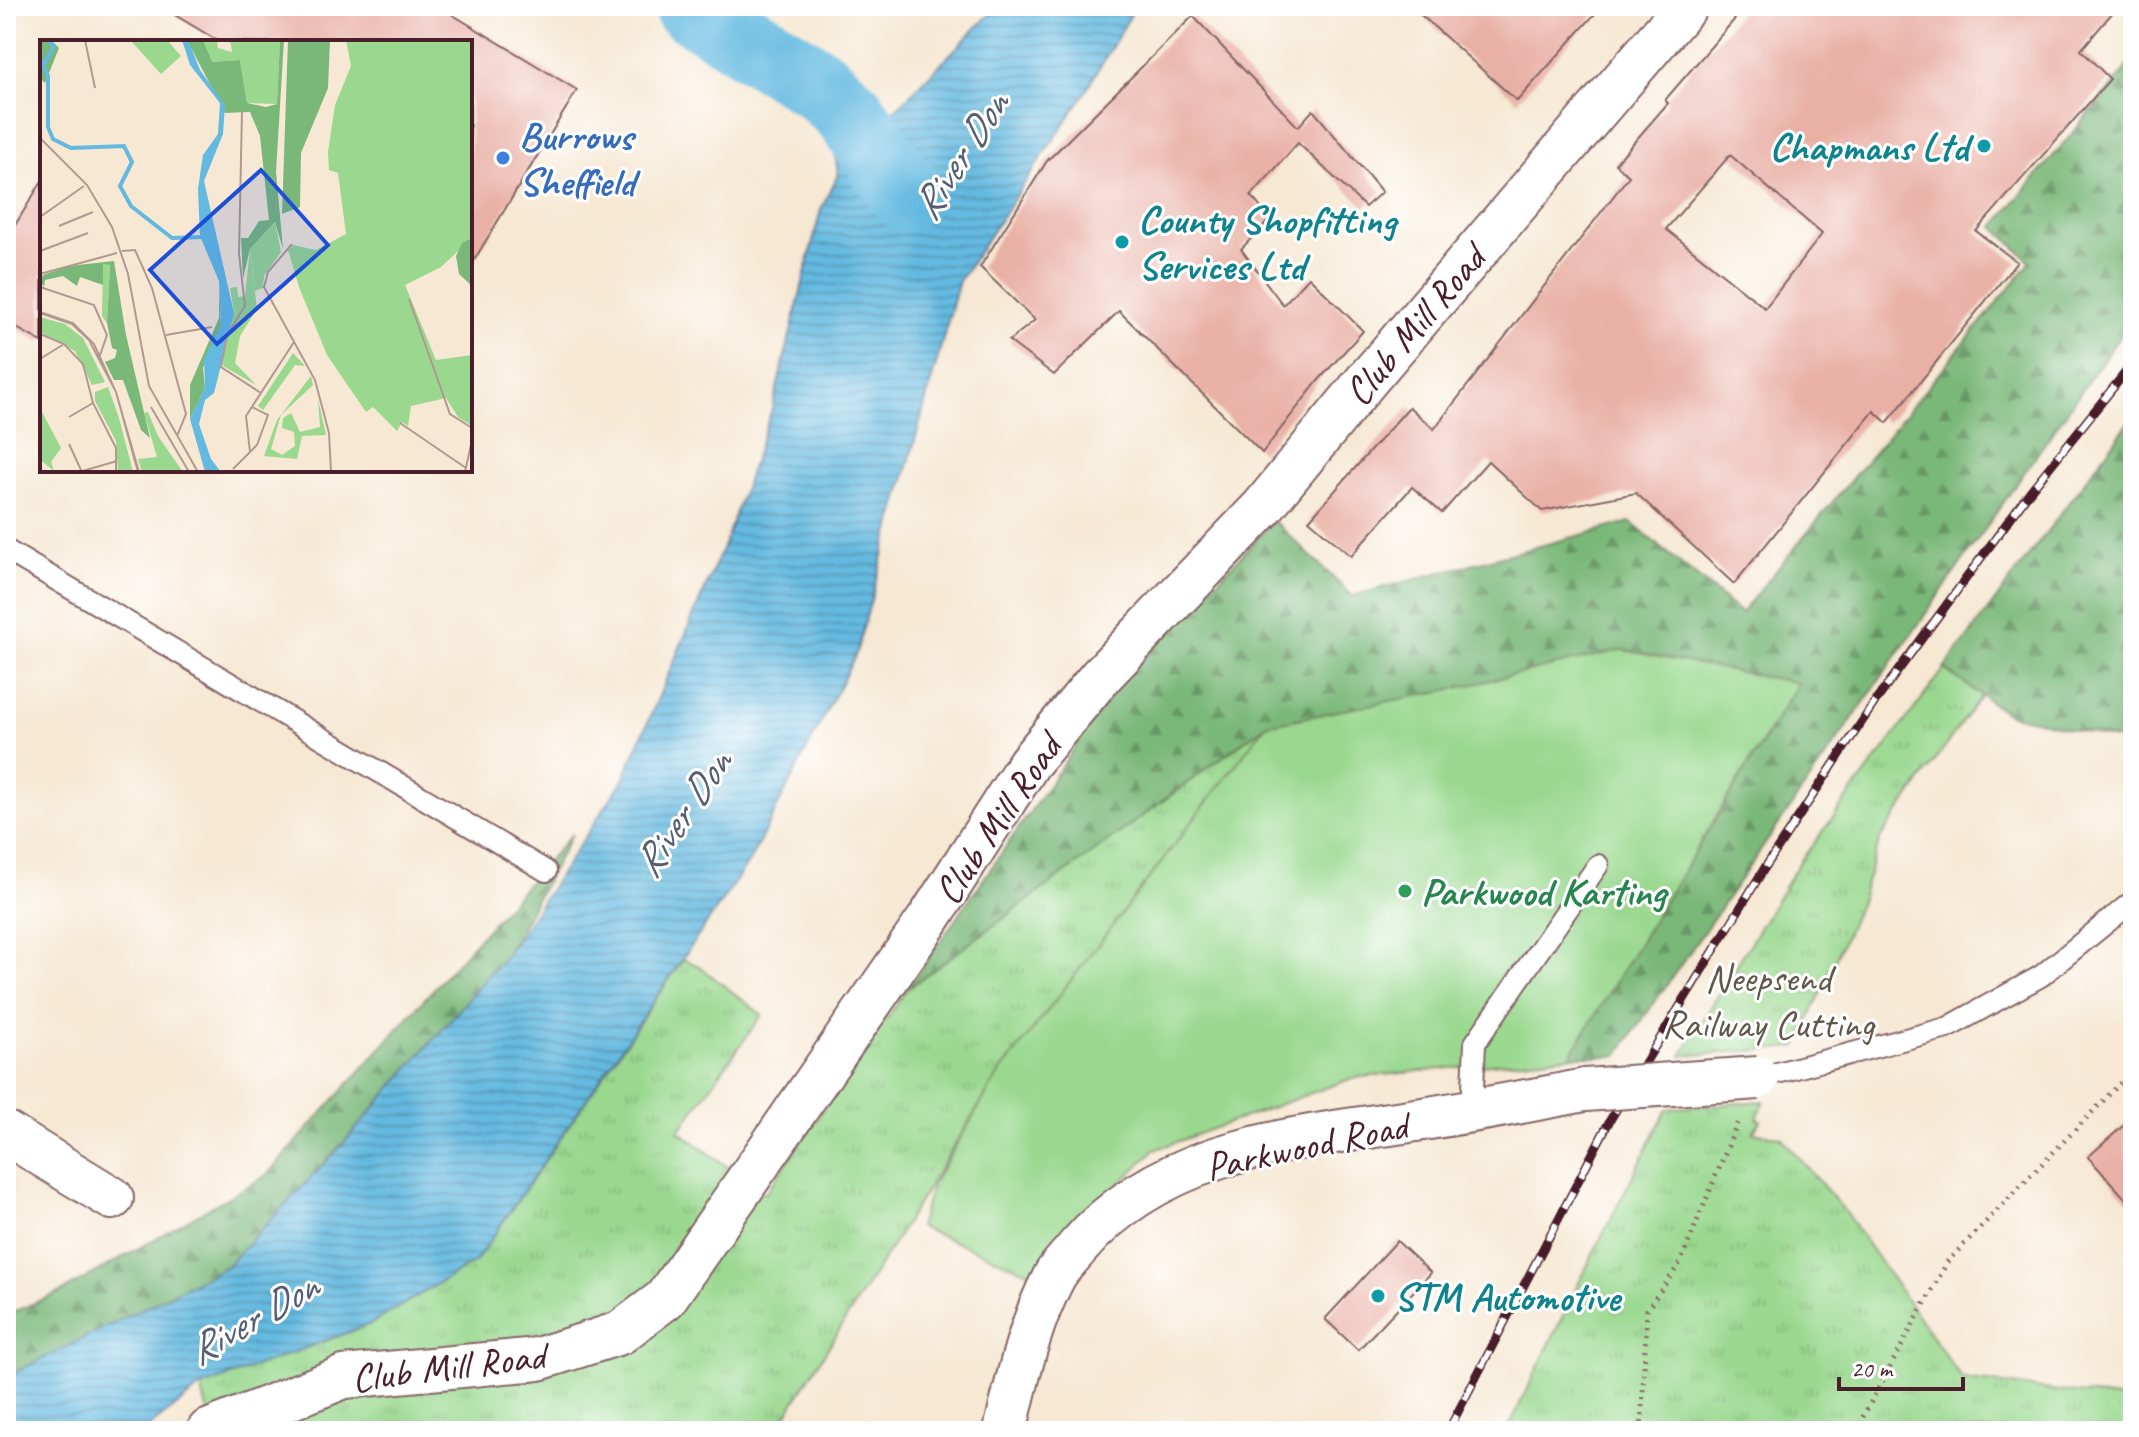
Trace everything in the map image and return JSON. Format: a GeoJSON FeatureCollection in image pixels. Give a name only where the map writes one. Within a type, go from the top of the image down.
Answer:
{"type":"FeatureCollection","features":[{"type":"Feature","properties":{"kind":"street","name":"Club Mill Road"},"geometry":{"type":"LineString","coordinates":[[208,1431],[344,1377],[538,1359],[620,1333],[665,1299],[928,920],[1029,763],[1100,677],[1262,508],[1366,381],[1686,6]]}},
{"type":"Feature","properties":{"kind":"street","name":"Parkwood Road"},"geometry":{"type":"LineString","coordinates":[[1005,1431],[1029,1334],[1057,1273],[1091,1232],[1131,1198],[1229,1152],[1585,1090],[1758,1078]]}},
{"type":"Feature","properties":{"kind":"street"},"geometry":{"type":"LineString","coordinates":[[6,1133],[112,1198]]}},
{"type":"Feature","properties":{"kind":"lane"},"geometry":{"type":"LineString","coordinates":[[6,550],[546,871]]}},
{"type":"Feature","properties":{"kind":"lane"},"geometry":{"type":"LineString","coordinates":[[1472,1111],[1475,1043],[1598,865]]}},
{"type":"Feature","properties":{"kind":"lane"},"geometry":{"type":"LineString","coordinates":[[1758,1078],[1947,1028],[2041,976],[2133,901]]}},
{"type":"Feature","properties":{"kind":"path"},"geometry":{"type":"LineString","coordinates":[[1855,1431],[1948,1261],[2133,1070]]}},
{"type":"Feature","properties":{"kind":"path"},"geometry":{"type":"LineString","coordinates":[[1641,1431],[1647,1310],[1680,1263],[1758,1078]]}},
{"type":"Feature","properties":{"kind":"green space"},"geometry":{"type":"Polygon","coordinates":[[[2133,57],[2133,322],[2121,334],[1617,1056],[1570,1056],[1798,684],[1622,650],[1453,689],[1266,725],[907,989],[1119,684],[1274,521],[1352,596],[1630,522],[1741,613],[2031,262],[1994,227],[2133,57]]]}},
{"type":"Feature","properties":{"kind":"green space","name":"Neepsend Railway Cutting"},"geometry":{"type":"Polygon","coordinates":[[[2133,417],[2029,627],[1880,839],[1859,905],[1797,1047],[1681,1056],[1799,863],[2133,417]]]}},
{"type":"Feature","properties":{"kind":"green space"},"geometry":{"type":"Polygon","coordinates":[[[2133,417],[2133,743],[2008,714],[1944,669],[2133,417]]]}},
{"type":"Feature","properties":{"kind":"green space","name":"Parkwood Karting"},"geometry":{"type":"Polygon","coordinates":[[[1622,650],[1798,683],[1570,1056],[1353,1078],[1154,1150],[1031,1273],[919,1227],[931,1187],[997,1077],[1266,725],[1453,689],[1622,650]]]}},
{"type":"Feature","properties":{"kind":"green space"},"geometry":{"type":"Polygon","coordinates":[[[1266,725],[997,1077],[776,1431],[213,1431],[201,1387],[370,1324],[476,1261],[683,959],[699,966],[762,1015],[679,1131],[765,1194],[907,989],[1266,725]]]}},
{"type":"Feature","properties":{"kind":"green space"},"geometry":{"type":"Polygon","coordinates":[[[572,834],[504,958],[342,1145],[226,1267],[6,1377],[6,1315],[63,1291],[267,1175],[572,834]]]}},
{"type":"Feature","properties":{"kind":"green space"},"geometry":{"type":"Polygon","coordinates":[[[1764,1101],[1757,1119],[1761,1120],[1753,1132],[1781,1137],[1843,1209],[1962,1379],[2133,1400],[2133,1431],[1507,1431],[1667,1109],[1764,1101]]]}},
{"type":"Feature","properties":{"kind":"water","name":"River Don"},"geometry":{"type":"Polygon","coordinates":[[[998,6],[1136,6],[1081,99],[959,281],[856,654],[750,860],[476,1261],[370,1324],[201,1387],[144,1431],[6,1431],[6,1377],[226,1267],[342,1145],[504,958],[623,780],[726,540],[772,409],[821,209],[838,175],[833,138],[862,97],[886,119],[998,6]]]}},
{"type":"Feature","properties":{"kind":"building","name":"Burrows Sheffield"},"geometry":{"type":"Polygon","coordinates":[[[160,6],[438,6],[577,90],[472,264],[472,40],[217,40],[160,6]]]}},
{"type":"Feature","properties":{"kind":"building"},"geometry":{"type":"Polygon","coordinates":[[[1411,6],[1602,6],[1517,101],[1411,6]]]}},
{"type":"Feature","properties":{"kind":"building"},"geometry":{"type":"Polygon","coordinates":[[[1746,6],[2118,6],[2081,50],[2110,79],[1976,231],[2017,262],[1887,423],[1874,411],[1734,584],[1636,493],[1542,511],[1488,461],[1442,513],[1412,487],[1351,556],[1309,520],[1409,407],[1434,429],[1629,176],[1615,164],[1668,103],[1665,100],[1746,6]],[[1730,155],[1666,229],[1765,308],[1822,234],[1730,155]]]}},
{"type":"Feature","properties":{"kind":"building","name":"County Shopfitting Services Ltd"},"geometry":{"type":"Polygon","coordinates":[[[1193,16],[1298,127],[1313,110],[1382,192],[1365,207],[1298,143],[1251,196],[1270,219],[1241,249],[1283,305],[1309,277],[1363,331],[1318,381],[1262,453],[1119,311],[1054,375],[1009,341],[1035,320],[980,267],[1047,161],[1193,16]]]}},
{"type":"Feature","properties":{"kind":"building"},"geometry":{"type":"Polygon","coordinates":[[[40,184],[40,341],[6,322],[6,240],[40,184]]]}},
{"type":"Feature","properties":{"kind":"building"},"geometry":{"type":"Polygon","coordinates":[[[2133,1117],[2133,1207],[2088,1157],[2133,1117]]]}},
{"type":"Feature","properties":{"kind":"building","name":"STM Automotive"},"geometry":{"type":"Polygon","coordinates":[[[1397,1241],[1431,1273],[1358,1350],[1325,1319],[1397,1241]]]}},
{"type":"Feature","properties":{"kind":"waterway","name":"River Don"},"geometry":{"type":"LineString","coordinates":[[690,6],[820,85],[849,112],[906,194]]}},
{"type":"Feature","properties":{"kind":"railway"},"geometry":{"type":"LineString","coordinates":[[1448,1431],[1610,1120],[1764,869],[1875,702],[2031,490],[2133,363]]}},
{"type":"Feature","properties":{"kind":"place","name":"Chapmans Ltd"},"geometry":{"type":"Point","coordinates":[1984,146]}},
{"type":"Feature","properties":{"kind":"place","name":"Burrows Sheffield"},"geometry":{"type":"Point","coordinates":[503,158]}},
{"type":"Feature","properties":{"kind":"place","name":"County Shopfitting Services Ltd"},"geometry":{"type":"Point","coordinates":[1122,242]}},
{"type":"Feature","properties":{"kind":"place","name":"Parkwood Karting"},"geometry":{"type":"Point","coordinates":[1405,891]}},
{"type":"Feature","properties":{"kind":"place","name":"STM Automotive"},"geometry":{"type":"Point","coordinates":[1378,1296]}}]}
